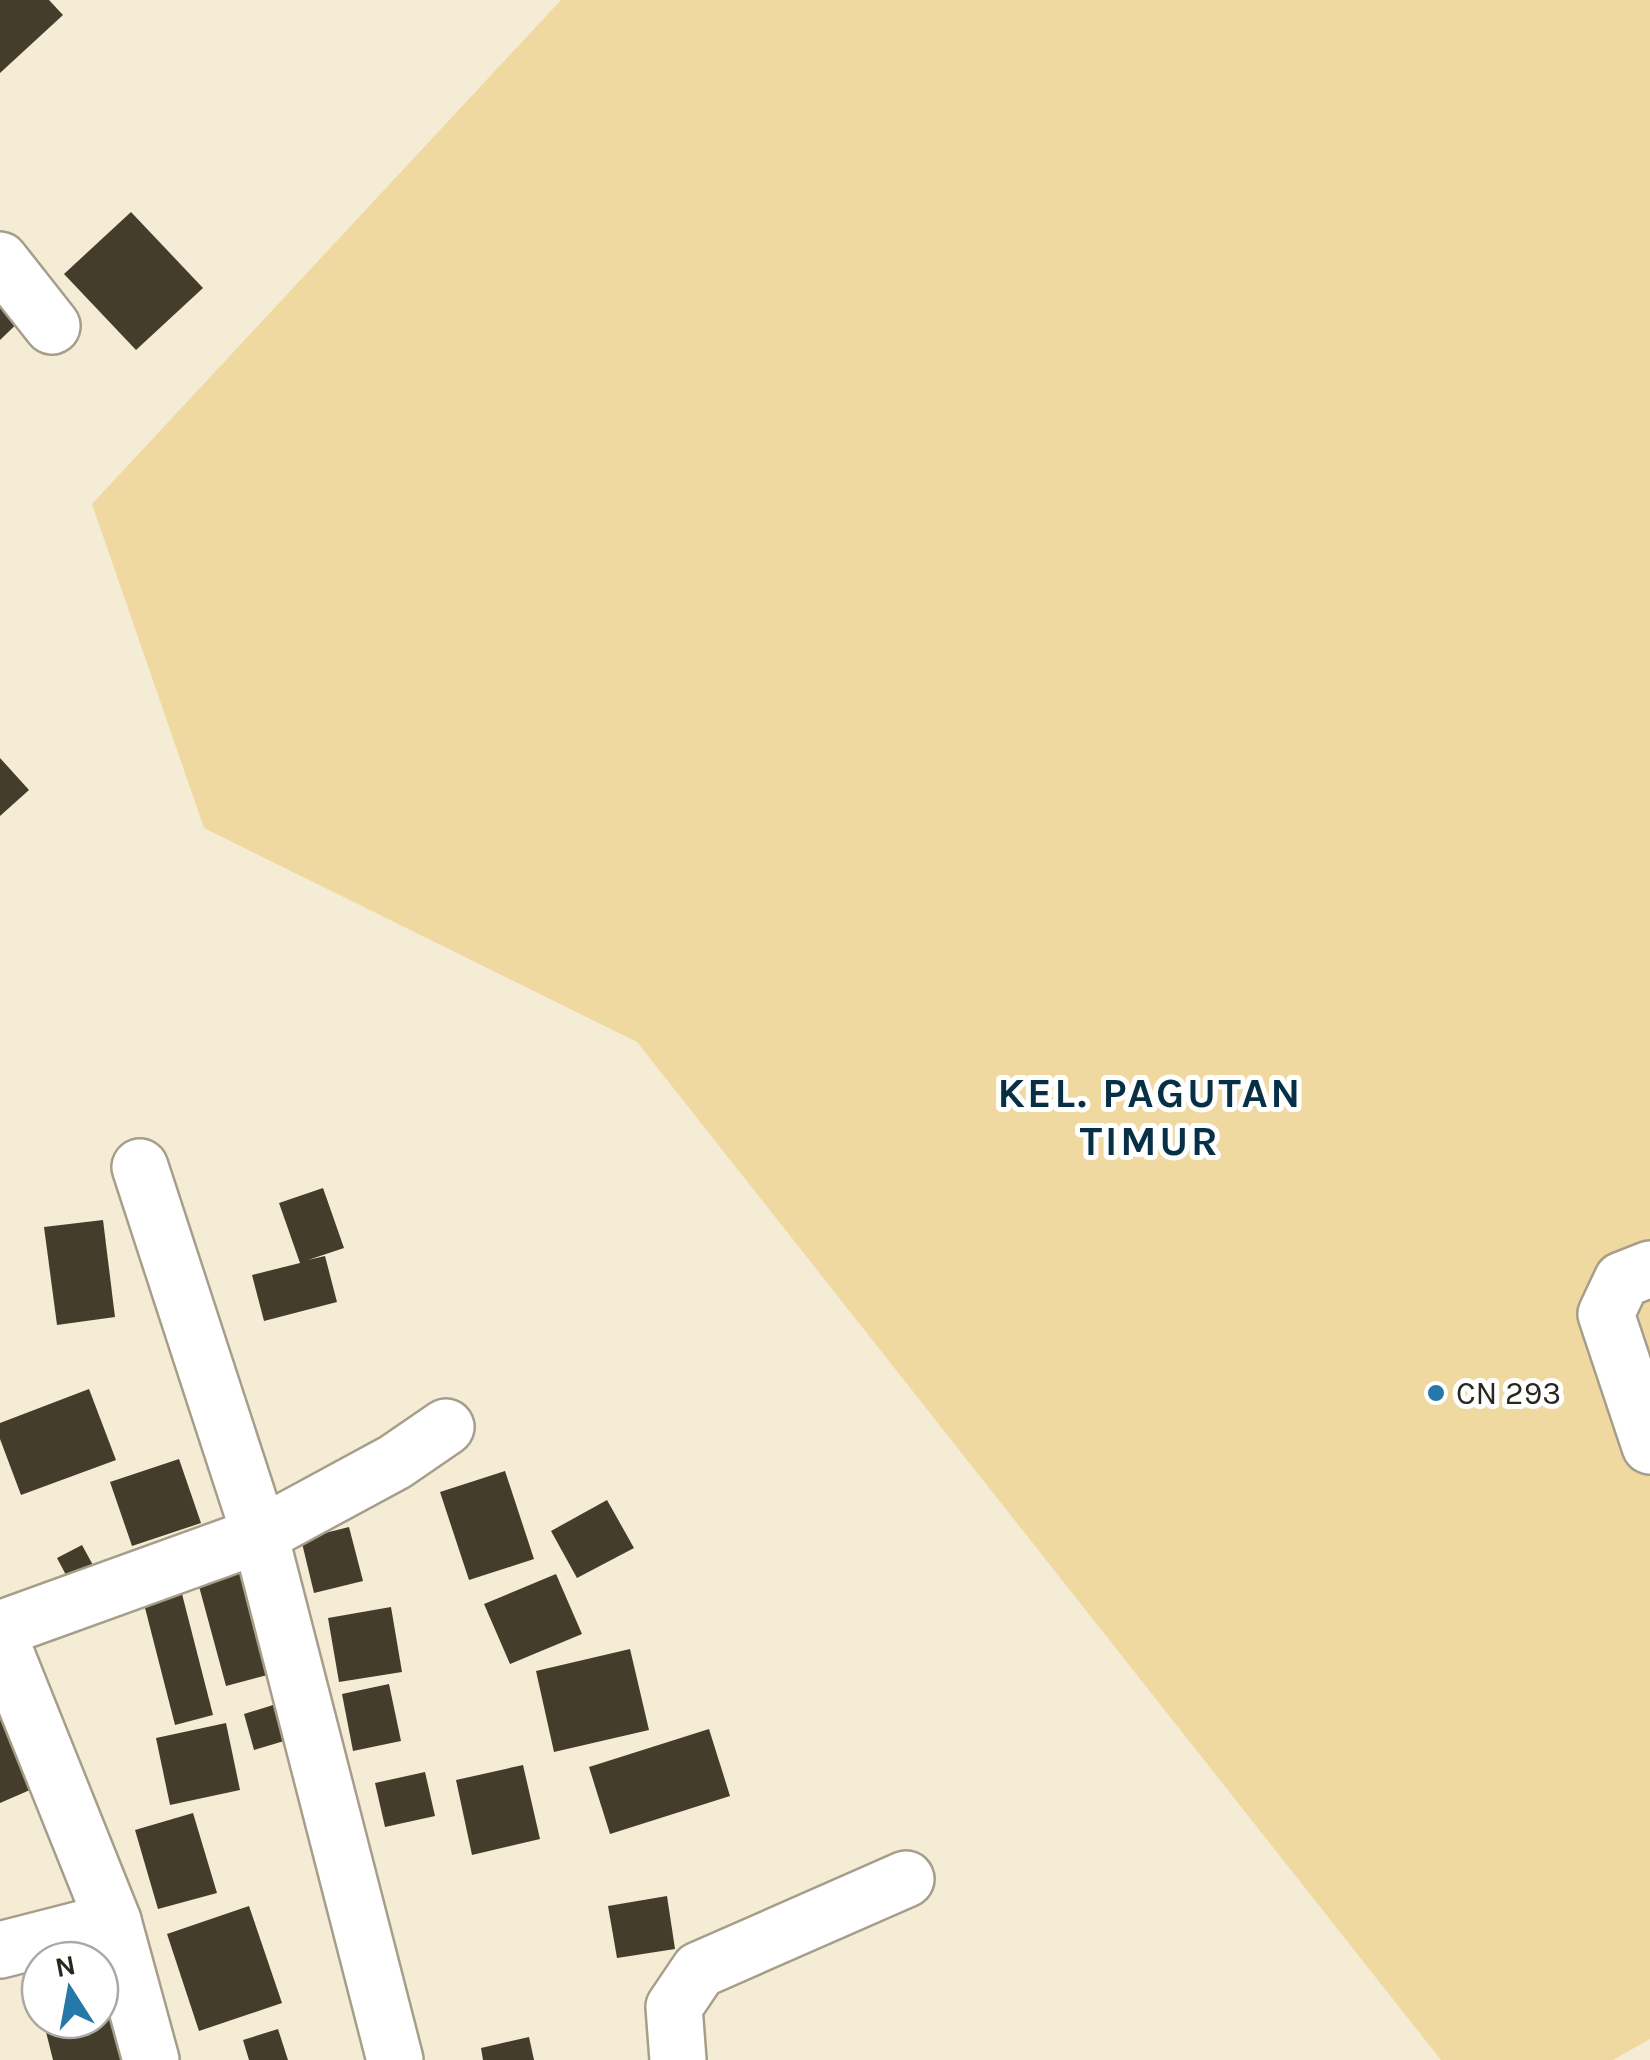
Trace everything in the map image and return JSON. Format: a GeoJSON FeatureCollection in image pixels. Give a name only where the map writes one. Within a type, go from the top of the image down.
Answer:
{"type":"FeatureCollection","features":[{"type":"Feature","properties":{"kind":"street"},"geometry":{"type":"LineString","coordinates":[[0,260],[52,326]]}},
{"type":"Feature","properties":{"kind":"street"},"geometry":{"type":"LineString","coordinates":[[140,1168],[260,1535],[395,2060]]}},
{"type":"Feature","properties":{"kind":"street"},"geometry":{"type":"LineString","coordinates":[[1650,1268],[1622,1280],[1606,1314],[1650,1446]]}},
{"type":"Feature","properties":{"kind":"street"},"geometry":{"type":"LineString","coordinates":[[0,1629],[260,1535],[395,1462],[446,1427]]}},
{"type":"Feature","properties":{"kind":"street"},"geometry":{"type":"LineString","coordinates":[[0,1639],[113,1921],[151,2060]]}},
{"type":"Feature","properties":{"kind":"street"},"geometry":{"type":"LineString","coordinates":[[678,2060],[674,2007],[700,1970],[906,1879]]}},
{"type":"Feature","properties":{"kind":"street"},"geometry":{"type":"LineString","coordinates":[[0,1950],[113,1921]]}},
{"type":"Feature","properties":{"kind":"shaded area"},"geometry":{"type":"Polygon","coordinates":[[[561,0],[1650,0],[1650,2039],[1613,2060],[1441,2060],[637,1042],[204,828],[92,504],[561,0]]]}},
{"type":"Feature","properties":{"kind":"building"},"geometry":{"type":"Polygon","coordinates":[[[0,0],[49,0],[63,15],[0,73],[0,0]]]}},
{"type":"Feature","properties":{"kind":"building"},"geometry":{"type":"Polygon","coordinates":[[[131,212],[203,288],[136,350],[64,274],[131,212]]]}},
{"type":"Feature","properties":{"kind":"building"},"geometry":{"type":"Polygon","coordinates":[[[0,286],[27,314],[0,340],[0,286]]]}},
{"type":"Feature","properties":{"kind":"building"},"geometry":{"type":"Polygon","coordinates":[[[0,758],[29,790],[0,816],[0,758]]]}},
{"type":"Feature","properties":{"kind":"building"},"geometry":{"type":"Polygon","coordinates":[[[323,1188],[344,1248],[308,1260],[325,1256],[337,1302],[264,1321],[252,1275],[300,1263],[279,1203],[323,1188]]]}},
{"type":"Feature","properties":{"kind":"building"},"geometry":{"type":"Polygon","coordinates":[[[103,1220],[115,1317],[57,1325],[44,1227],[103,1220]]]}},
{"type":"Feature","properties":{"kind":"building"},"geometry":{"type":"Polygon","coordinates":[[[89,1389],[116,1460],[21,1495],[0,1439],[0,1423],[89,1389]]]}},
{"type":"Feature","properties":{"kind":"building"},"geometry":{"type":"Polygon","coordinates":[[[179,1459],[201,1523],[132,1546],[110,1482],[179,1459]]]}},
{"type":"Feature","properties":{"kind":"building"},"geometry":{"type":"Polygon","coordinates":[[[505,1471],[534,1559],[469,1580],[440,1492],[505,1471]]]}},
{"type":"Feature","properties":{"kind":"building"},"geometry":{"type":"Polygon","coordinates":[[[607,1500],[634,1548],[577,1578],[551,1531],[607,1500]]]}},
{"type":"Feature","properties":{"kind":"building"},"geometry":{"type":"Polygon","coordinates":[[[349,1527],[363,1581],[314,1593],[301,1539],[349,1527]]]}},
{"type":"Feature","properties":{"kind":"building"},"geometry":{"type":"Polygon","coordinates":[[[82,1545],[100,1578],[75,1592],[57,1558],[82,1545]]]}},
{"type":"Feature","properties":{"kind":"building"},"geometry":{"type":"Polygon","coordinates":[[[249,1565],[279,1672],[226,1686],[197,1579],[249,1565]]]}},
{"type":"Feature","properties":{"kind":"building"},"geometry":{"type":"Polygon","coordinates":[[[556,1574],[582,1634],[510,1664],[484,1604],[556,1574]]]}},
{"type":"Feature","properties":{"kind":"building"},"geometry":{"type":"Polygon","coordinates":[[[181,1590],[213,1715],[175,1725],[143,1600],[181,1590]]]}},
{"type":"Feature","properties":{"kind":"building"},"geometry":{"type":"Polygon","coordinates":[[[391,1607],[402,1672],[339,1682],[328,1618],[391,1607]]]}},
{"type":"Feature","properties":{"kind":"building"},"geometry":{"type":"Polygon","coordinates":[[[630,1649],[649,1730],[554,1752],[536,1671],[630,1649]]]}},
{"type":"Feature","properties":{"kind":"building"},"geometry":{"type":"Polygon","coordinates":[[[389,1684],[401,1741],[353,1751],[342,1694],[389,1684]]]}},
{"type":"Feature","properties":{"kind":"building"},"geometry":{"type":"Polygon","coordinates":[[[0,1693],[46,1783],[0,1803],[0,1693]]]}},
{"type":"Feature","properties":{"kind":"building"},"geometry":{"type":"Polygon","coordinates":[[[273,1705],[284,1741],[254,1750],[244,1714],[273,1705]]]}},
{"type":"Feature","properties":{"kind":"building"},"geometry":{"type":"Polygon","coordinates":[[[226,1723],[240,1790],[170,1805],[156,1738],[226,1723]]]}},
{"type":"Feature","properties":{"kind":"building"},"geometry":{"type":"Polygon","coordinates":[[[709,1729],[730,1796],[610,1834],[589,1767],[709,1729]]]}},
{"type":"Feature","properties":{"kind":"building"},"geometry":{"type":"Polygon","coordinates":[[[523,1765],[540,1839],[472,1855],[456,1780],[523,1765]]]}},
{"type":"Feature","properties":{"kind":"building"},"geometry":{"type":"Polygon","coordinates":[[[425,1772],[435,1816],[385,1827],[375,1783],[425,1772]]]}},
{"type":"Feature","properties":{"kind":"building"},"geometry":{"type":"Polygon","coordinates":[[[193,1813],[217,1893],[158,1909],[135,1830],[193,1813]]]}},
{"type":"Feature","properties":{"kind":"building"},"geometry":{"type":"Polygon","coordinates":[[[667,1896],[675,1949],[617,1958],[608,1906],[667,1896]]]}},
{"type":"Feature","properties":{"kind":"building"},"geometry":{"type":"Polygon","coordinates":[[[249,1906],[282,2003],[199,2031],[167,1934],[249,1906]]]}},
{"type":"Feature","properties":{"kind":"building"},"geometry":{"type":"Polygon","coordinates":[[[120,2024],[134,2060],[53,2060],[48,2040],[120,2040],[120,2024]]]}},
{"type":"Feature","properties":{"kind":"building"},"geometry":{"type":"Polygon","coordinates":[[[278,2029],[288,2060],[249,2060],[243,2040],[278,2029]]]}},
{"type":"Feature","properties":{"kind":"building"},"geometry":{"type":"Polygon","coordinates":[[[529,2037],[534,2060],[483,2060],[481,2048],[529,2037]]]}},
{"type":"Feature","properties":{"kind":"place","name":"CN 293"},"geometry":{"type":"Point","coordinates":[1436,1393]}},
{"type":"Feature","properties":{"kind":"district","name":"KEL. PAGUTAN TIMUR"},"geometry":{"type":"Point","coordinates":[1150,1116]}}]}
